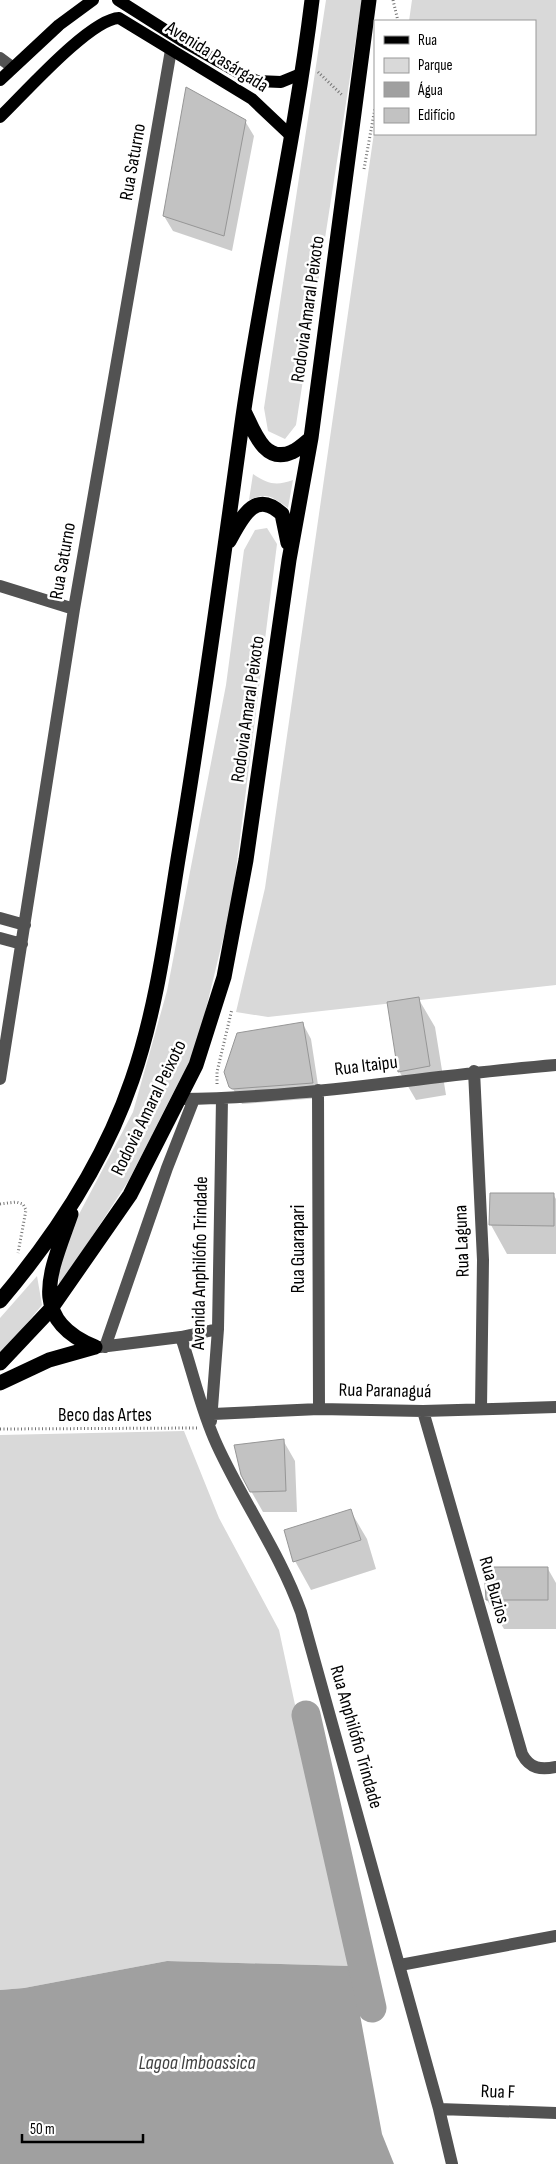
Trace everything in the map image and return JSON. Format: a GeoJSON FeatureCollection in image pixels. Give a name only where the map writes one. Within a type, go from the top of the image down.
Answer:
{"type":"FeatureCollection","features":[{"type":"Feature","properties":{"kind":"highway","name":"Rodovia Amaral Peixoto"},"geometry":{"type":"LineString","coordinates":[[0,1301],[40,1251],[78,1194],[109,1136],[132,1081],[151,1014],[198,739],[244,411],[290,135],[304,66],[312,0]]}},
{"type":"Feature","properties":{"kind":"highway","name":"Rodovia Amaral Peixoto"},"geometry":{"type":"LineString","coordinates":[[0,1363],[50,1310],[130,1194],[187,1099],[224,977],[246,860],[289,560],[312,438],[369,0]]}},
{"type":"Feature","properties":{"kind":"highway"},"geometry":{"type":"LineString","coordinates":[[244,411],[262,448],[276,454],[292,452],[312,438]]}},
{"type":"Feature","properties":{"kind":"highway"},"geometry":{"type":"LineString","coordinates":[[225,548],[244,515],[255,506],[272,506],[282,514],[286,528],[289,560]]}},
{"type":"Feature","properties":{"kind":"highway"},"geometry":{"type":"LineString","coordinates":[[78,1194],[52,1273],[50,1310],[67,1333],[78,1340],[100,1347]]}},
{"type":"Feature","properties":{"kind":"highway"},"geometry":{"type":"LineString","coordinates":[[0,1383],[49,1360],[100,1347]]}},
{"type":"Feature","properties":{"kind":"main road"},"geometry":{"type":"LineString","coordinates":[[0,80],[74,12],[92,0]]}},
{"type":"Feature","properties":{"kind":"main road","name":"Avenida Pasárgada"},"geometry":{"type":"LineString","coordinates":[[119,0],[181,40],[249,78],[258,81],[281,82],[304,66]]}},
{"type":"Feature","properties":{"kind":"main road"},"geometry":{"type":"LineString","coordinates":[[0,117],[75,44],[102,22],[119,18]]}},
{"type":"Feature","properties":{"kind":"main road","name":"Avenida Pasárgada"},"geometry":{"type":"LineString","coordinates":[[119,18],[252,99],[290,135]]}},
{"type":"Feature","properties":{"kind":"street"},"geometry":{"type":"LineString","coordinates":[[119,0],[119,18]]}},
{"type":"Feature","properties":{"kind":"street","name":"Rua Saturno"},"geometry":{"type":"LineString","coordinates":[[0,1079],[74,609],[171,50]]}},
{"type":"Feature","properties":{"kind":"street"},"geometry":{"type":"LineString","coordinates":[[0,58],[12,67]]}},
{"type":"Feature","properties":{"kind":"street"},"geometry":{"type":"LineString","coordinates":[[0,586],[74,609]]}},
{"type":"Feature","properties":{"kind":"street"},"geometry":{"type":"LineString","coordinates":[[0,918],[25,925]]}},
{"type":"Feature","properties":{"kind":"street"},"geometry":{"type":"LineString","coordinates":[[0,938],[22,944]]}},
{"type":"Feature","properties":{"kind":"street","name":"Rua Itaipu"},"geometry":{"type":"LineString","coordinates":[[187,1099],[222,1094],[318,1090],[474,1071],[556,1065]]}},
{"type":"Feature","properties":{"kind":"street","name":"Rua Laguna"},"geometry":{"type":"LineString","coordinates":[[474,1071],[482,1260],[480,1409]]}},
{"type":"Feature","properties":{"kind":"street","name":"Rua Guarapari"},"geometry":{"type":"LineString","coordinates":[[318,1090],[318,1409]]}},
{"type":"Feature","properties":{"kind":"street","name":"Avenida Anphilófio Trindade"},"geometry":{"type":"LineString","coordinates":[[205,1428],[213,1414],[218,1329],[222,1094]]}},
{"type":"Feature","properties":{"kind":"street"},"geometry":{"type":"LineString","coordinates":[[187,1099],[167,1168],[100,1347],[181,1337],[218,1329]]}},
{"type":"Feature","properties":{"kind":"street","name":"Rua Anphilófio Trindade"},"geometry":{"type":"LineString","coordinates":[[181,1337],[205,1428],[291,1583],[302,1612],[400,1965],[452,2164]]}},
{"type":"Feature","properties":{"kind":"street","name":"Rua Paranaguá"},"geometry":{"type":"LineString","coordinates":[[213,1414],[318,1409],[423,1411],[556,1407]]}},
{"type":"Feature","properties":{"kind":"street","name":"Rua Buzios"},"geometry":{"type":"LineString","coordinates":[[423,1411],[522,1754],[530,1765],[543,1770],[556,1767]]}},
{"type":"Feature","properties":{"kind":"street"},"geometry":{"type":"LineString","coordinates":[[400,1965],[556,1936]]}},
{"type":"Feature","properties":{"kind":"street","name":"Rua F"},"geometry":{"type":"LineString","coordinates":[[439,2109],[556,2112]]}},
{"type":"Feature","properties":{"kind":"path"},"geometry":{"type":"LineString","coordinates":[[393,0],[398,20]]}},
{"type":"Feature","properties":{"kind":"path"},"geometry":{"type":"LineString","coordinates":[[304,66],[355,107]]}},
{"type":"Feature","properties":{"kind":"path"},"geometry":{"type":"LineString","coordinates":[[362,179],[374,113]]}},
{"type":"Feature","properties":{"kind":"path"},"geometry":{"type":"LineString","coordinates":[[222,1094],[217,1084],[217,1072],[233,1001]]}},
{"type":"Feature","properties":{"kind":"path"},"geometry":{"type":"LineString","coordinates":[[0,1204],[16,1202],[23,1204],[26,1210],[18,1256]]}},
{"type":"Feature","properties":{"kind":"path"},"geometry":{"type":"LineString","coordinates":[[0,1429],[205,1428]]}},
{"type":"Feature","properties":{"kind":"green space"},"geometry":{"type":"Polygon","coordinates":[[[326,0],[362,0],[296,425],[285,439],[268,431],[264,408],[326,0]]]}},
{"type":"Feature","properties":{"kind":"green space"},"geometry":{"type":"Polygon","coordinates":[[[412,0],[556,0],[556,985],[268,1017],[236,1012],[265,888],[374,133],[374,135],[536,135],[536,20],[409,20],[412,0]]]}},
{"type":"Feature","properties":{"kind":"green space"},"geometry":{"type":"Polygon","coordinates":[[[253,474],[272,483],[293,480],[288,508],[270,497],[261,496],[249,500],[253,474]]]}},
{"type":"Feature","properties":{"kind":"green space"},"geometry":{"type":"Polygon","coordinates":[[[267,528],[277,544],[232,902],[197,1046],[129,1180],[59,1287],[59,1267],[68,1235],[133,1112],[167,991],[226,685],[244,550],[255,530],[267,528]]]}},
{"type":"Feature","properties":{"kind":"green space"},"geometry":{"type":"Polygon","coordinates":[[[37,1276],[42,1305],[0,1356],[0,1318],[37,1276]]]}},
{"type":"Feature","properties":{"kind":"green space"},"geometry":{"type":"Polygon","coordinates":[[[184,1431],[219,1518],[279,1630],[351,1966],[167,1961],[24,1988],[0,1990],[0,1435],[184,1431]]]}},
{"type":"Feature","properties":{"kind":"water","name":"Lagoa Imboassica"},"geometry":{"type":"Polygon","coordinates":[[[167,1961],[351,1966],[382,2134],[394,2164],[0,2164],[0,1990],[24,1988],[167,1961]]]}},
{"type":"Feature","properties":{"kind":"building"},"geometry":{"type":"Polygon","coordinates":[[[186,87],[246,120],[224,236],[163,216],[186,87]]]}},
{"type":"Feature","properties":{"kind":"building"},"geometry":{"type":"Polygon","coordinates":[[[419,997],[430,1066],[398,1072],[387,1002],[419,997]]]}},
{"type":"Feature","properties":{"kind":"building"},"geometry":{"type":"Polygon","coordinates":[[[303,1022],[313,1083],[232,1089],[229,1087],[224,1072],[237,1033],[303,1022]]]}},
{"type":"Feature","properties":{"kind":"building"},"geometry":{"type":"Polygon","coordinates":[[[490,1193],[554,1193],[554,1226],[489,1225],[490,1193]]]}},
{"type":"Feature","properties":{"kind":"building"},"geometry":{"type":"Polygon","coordinates":[[[284,1439],[286,1491],[250,1492],[241,1475],[234,1445],[284,1439]]]}},
{"type":"Feature","properties":{"kind":"building"},"geometry":{"type":"Polygon","coordinates":[[[351,1509],[361,1540],[293,1562],[284,1530],[351,1509]]]}},
{"type":"Feature","properties":{"kind":"building"},"geometry":{"type":"Polygon","coordinates":[[[484,1567],[548,1567],[548,1600],[486,1600],[484,1567]]]}},
{"type":"Feature","properties":{"kind":"waterway"},"geometry":{"type":"LineString","coordinates":[[306,1715],[372,2008]]}}]}
